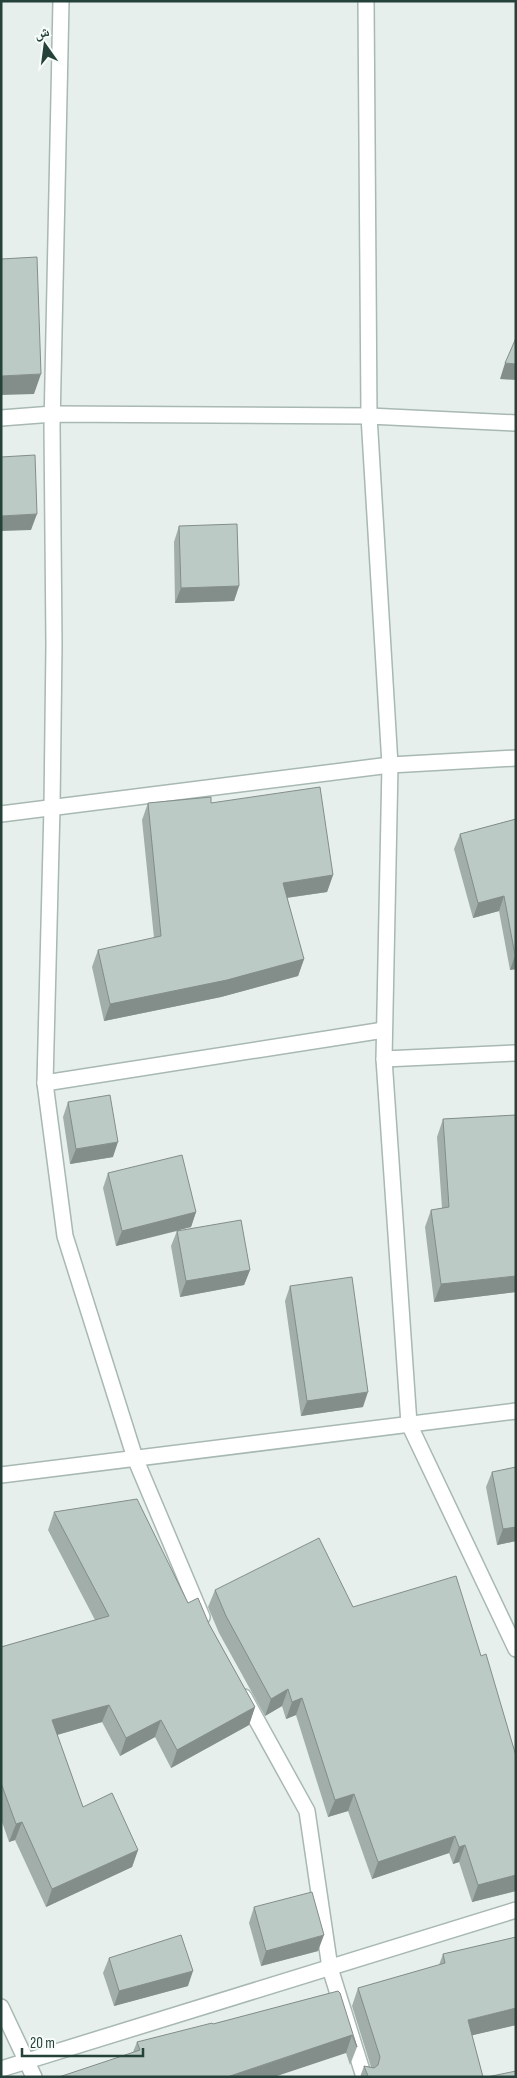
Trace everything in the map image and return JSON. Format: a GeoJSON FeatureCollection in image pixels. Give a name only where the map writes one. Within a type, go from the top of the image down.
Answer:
{"type":"FeatureCollection","features":[{"type":"Feature","properties":{"kind":"street"},"geometry":{"type":"LineString","coordinates":[[61,1],[53,414],[54,645],[52,807],[45,1083],[65,1236],[135,1458],[207,1628]]}},
{"type":"Feature","properties":{"kind":"street"},"geometry":{"type":"LineString","coordinates":[[366,1],[369,416],[390,765],[384,1059],[409,1424],[516,1649]]}},
{"type":"Feature","properties":{"kind":"street"},"geometry":{"type":"LineString","coordinates":[[1,418],[53,414],[369,416],[516,423]]}},
{"type":"Feature","properties":{"kind":"street"},"geometry":{"type":"LineString","coordinates":[[1,814],[390,765],[516,758]]}},
{"type":"Feature","properties":{"kind":"street"},"geometry":{"type":"LineString","coordinates":[[45,1083],[384,1030]]}},
{"type":"Feature","properties":{"kind":"street"},"geometry":{"type":"LineString","coordinates":[[384,1059],[516,1053]]}},
{"type":"Feature","properties":{"kind":"street"},"geometry":{"type":"LineString","coordinates":[[1,1475],[516,1411]]}},
{"type":"Feature","properties":{"kind":"street"},"geometry":{"type":"LineString","coordinates":[[235,1680],[307,1811],[330,1968],[364,2077]]}},
{"type":"Feature","properties":{"kind":"street"},"geometry":{"type":"LineString","coordinates":[[1,2070],[516,1910]]}},
{"type":"Feature","properties":{"kind":"street"},"geometry":{"type":"LineString","coordinates":[[1,2007],[34,2077]]}},
{"type":"Feature","properties":{"kind":"building"},"geometry":{"type":"Polygon","coordinates":[[[37,257],[41,374],[1,376],[1,259],[37,257]]]}},
{"type":"Feature","properties":{"kind":"building"},"geometry":{"type":"Polygon","coordinates":[[[516,338],[516,364],[505,363],[516,338]]]}},
{"type":"Feature","properties":{"kind":"building"},"geometry":{"type":"Polygon","coordinates":[[[35,455],[37,514],[1,516],[1,457],[35,455]]]}},
{"type":"Feature","properties":{"kind":"building"},"geometry":{"type":"Polygon","coordinates":[[[237,524],[239,586],[181,588],[179,526],[237,524]]]}},
{"type":"Feature","properties":{"kind":"building"},"geometry":{"type":"Polygon","coordinates":[[[320,787],[333,875],[283,883],[304,959],[227,980],[110,1004],[98,950],[161,936],[148,803],[211,797],[211,803],[320,787]]]}},
{"type":"Feature","properties":{"kind":"building"},"geometry":{"type":"Polygon","coordinates":[[[516,819],[515,955],[504,896],[478,903],[460,834],[516,819]]]}},
{"type":"Feature","properties":{"kind":"building"},"geometry":{"type":"Polygon","coordinates":[[[110,1095],[118,1142],[76,1149],[68,1102],[110,1095]]]}},
{"type":"Feature","properties":{"kind":"building"},"geometry":{"type":"Polygon","coordinates":[[[516,1115],[516,1276],[441,1284],[431,1210],[449,1207],[443,1119],[516,1115]]]}},
{"type":"Feature","properties":{"kind":"building"},"geometry":{"type":"Polygon","coordinates":[[[182,1155],[196,1212],[122,1231],[108,1173],[182,1155]]]}},
{"type":"Feature","properties":{"kind":"building"},"geometry":{"type":"Polygon","coordinates":[[[241,1220],[250,1270],[186,1281],[177,1231],[241,1220]]]}},
{"type":"Feature","properties":{"kind":"building"},"geometry":{"type":"Polygon","coordinates":[[[352,1277],[368,1392],[307,1401],[290,1286],[352,1277]]]}},
{"type":"Feature","properties":{"kind":"building"},"geometry":{"type":"Polygon","coordinates":[[[516,1467],[516,1527],[503,1529],[492,1472],[516,1467]]]}},
{"type":"Feature","properties":{"kind":"building"},"geometry":{"type":"Polygon","coordinates":[[[137,1499],[188,1603],[198,1598],[209,1624],[255,1707],[177,1750],[161,1720],[126,1738],[109,1705],[52,1720],[83,1807],[112,1793],[138,1850],[52,1889],[22,1822],[16,1824],[1,1783],[1,1647],[109,1616],[54,1512],[137,1499]]]}},
{"type":"Feature","properties":{"kind":"building"},"geometry":{"type":"Polygon","coordinates":[[[319,1538],[353,1607],[456,1576],[481,1656],[486,1654],[516,1756],[516,1875],[478,1885],[465,1845],[459,1847],[455,1836],[378,1862],[354,1794],[335,1800],[302,1698],[292,1702],[288,1689],[271,1699],[226,1616],[215,1590],[319,1538]]]}},
{"type":"Feature","properties":{"kind":"building"},"geometry":{"type":"Polygon","coordinates":[[[312,1892],[324,1935],[266,1951],[254,1907],[312,1892]]]}},
{"type":"Feature","properties":{"kind":"building"},"geometry":{"type":"Polygon","coordinates":[[[181,1935],[193,1971],[119,1991],[109,1958],[181,1935]]]}},
{"type":"Feature","properties":{"kind":"building"},"geometry":{"type":"Polygon","coordinates":[[[516,1937],[516,2008],[468,2020],[483,2077],[367,2077],[364,2066],[374,2068],[378,2065],[380,2057],[358,1988],[445,1963],[443,1954],[516,1937]]]}},
{"type":"Feature","properties":{"kind":"building"},"geometry":{"type":"Polygon","coordinates":[[[338,1991],[357,2047],[352,2035],[227,2077],[59,2077],[140,2050],[137,2042],[338,1991]]]}},
{"type":"Feature","properties":{"kind":"building"},"geometry":{"type":"Polygon","coordinates":[[[516,2071],[516,2077],[487,2077],[516,2071]]]}}]}
